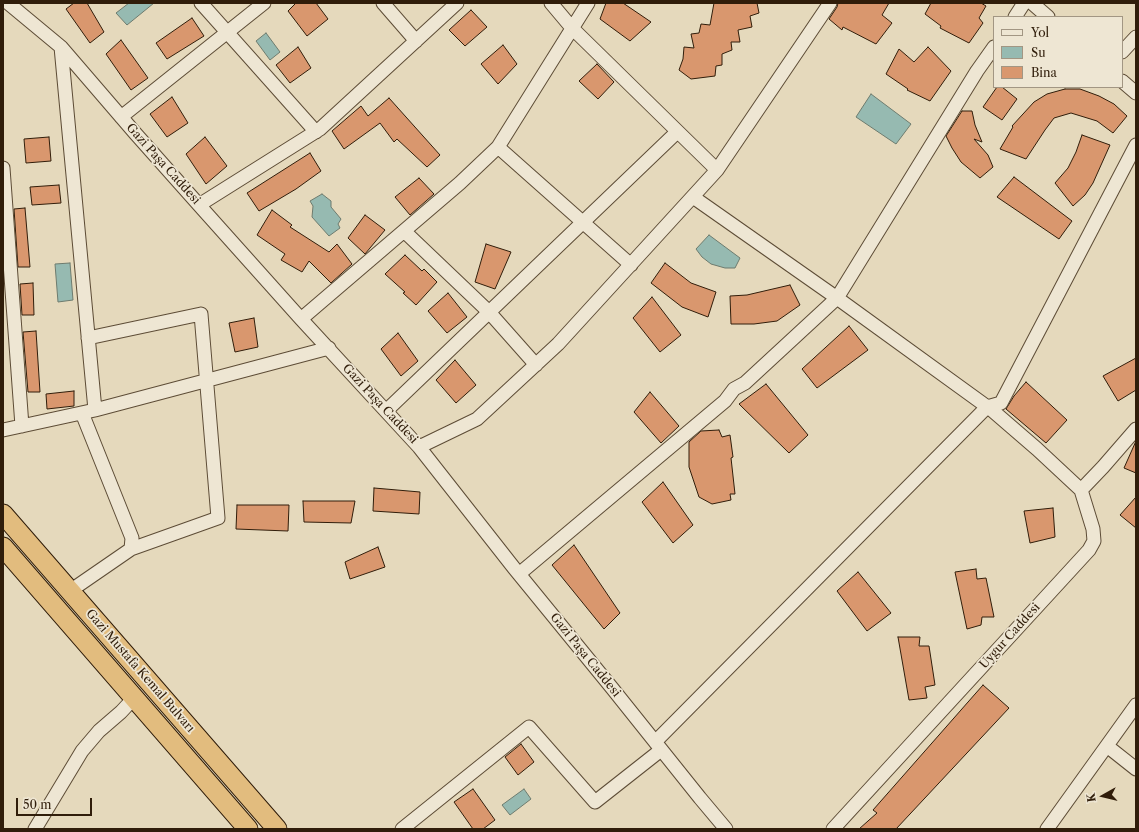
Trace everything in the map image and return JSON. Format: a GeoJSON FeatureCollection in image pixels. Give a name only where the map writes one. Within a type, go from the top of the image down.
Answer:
{"type":"FeatureCollection","features":[{"type":"Feature","properties":{"kind":"highway","name":"Gazi Mustafa Kemal Bulvarı"},"geometry":{"type":"LineString","coordinates":[[3,514],[277,829]]}},
{"type":"Feature","properties":{"kind":"highway","name":"Gazi Mustafa Kemal Bulvarı"},"geometry":{"type":"LineString","coordinates":[[3,547],[248,829]]}},
{"type":"Feature","properties":{"kind":"street"},"geometry":{"type":"LineString","coordinates":[[201,3],[316,132]]}},
{"type":"Feature","properties":{"kind":"street"},"geometry":{"type":"LineString","coordinates":[[121,117],[264,3]]}},
{"type":"Feature","properties":{"kind":"street"},"geometry":{"type":"LineString","coordinates":[[383,3],[416,41]]}},
{"type":"Feature","properties":{"kind":"street"},"geometry":{"type":"LineString","coordinates":[[199,205],[316,132],[457,3]]}},
{"type":"Feature","properties":{"kind":"street"},"geometry":{"type":"LineString","coordinates":[[551,3],[572,28],[717,170]]}},
{"type":"Feature","properties":{"kind":"street"},"geometry":{"type":"LineString","coordinates":[[301,319],[460,183],[498,147],[588,3]]}},
{"type":"Feature","properties":{"kind":"street"},"geometry":{"type":"LineString","coordinates":[[419,447],[477,419],[558,344],[717,170],[830,3]]}},
{"type":"Feature","properties":{"kind":"street"},"geometry":{"type":"LineString","coordinates":[[1016,16],[1024,3]]}},
{"type":"Feature","properties":{"kind":"street"},"geometry":{"type":"LineString","coordinates":[[1032,3],[1047,16]]}},
{"type":"Feature","properties":{"kind":"street","name":"Gazi Paşa Caddesi"},"geometry":{"type":"LineString","coordinates":[[3,6],[17,6],[61,47],[121,117],[301,319],[419,447],[519,574],[726,829]]}},
{"type":"Feature","properties":{"kind":"street"},"geometry":{"type":"LineString","coordinates":[[1123,51],[1136,37]]}},
{"type":"Feature","properties":{"kind":"street"},"geometry":{"type":"LineString","coordinates":[[61,47],[88,338],[88,412],[132,538],[131,550]]}},
{"type":"Feature","properties":{"kind":"street"},"geometry":{"type":"LineString","coordinates":[[519,574],[725,401],[734,389],[745,383],[837,298],[973,78],[993,48]]}},
{"type":"Feature","properties":{"kind":"street"},"geometry":{"type":"LineString","coordinates":[[1123,82],[1136,93]]}},
{"type":"Feature","properties":{"kind":"street"},"geometry":{"type":"LineString","coordinates":[[386,411],[677,132]]}},
{"type":"Feature","properties":{"kind":"street"},"geometry":{"type":"LineString","coordinates":[[402,829],[529,727],[595,802],[658,746],[987,407],[1001,402],[1136,145]]}},
{"type":"Feature","properties":{"kind":"street"},"geometry":{"type":"LineString","coordinates":[[498,147],[631,265]]}},
{"type":"Feature","properties":{"kind":"street"},"geometry":{"type":"LineString","coordinates":[[3,168],[22,426]]}},
{"type":"Feature","properties":{"kind":"street"},"geometry":{"type":"LineString","coordinates":[[693,197],[837,298],[987,407],[1037,449],[1082,490],[1136,429]]}},
{"type":"Feature","properties":{"kind":"street"},"geometry":{"type":"LineString","coordinates":[[404,231],[489,312],[536,365]]}},
{"type":"Feature","properties":{"kind":"street"},"geometry":{"type":"LineString","coordinates":[[70,591],[131,550],[218,518],[201,314],[88,338]]}},
{"type":"Feature","properties":{"kind":"street"},"geometry":{"type":"LineString","coordinates":[[3,430],[88,412],[329,348]]}},
{"type":"Feature","properties":{"kind":"street","name":"Uygur Caddesi"},"geometry":{"type":"LineString","coordinates":[[833,829],[1089,550],[1094,541],[1093,529],[1082,490]]}},
{"type":"Feature","properties":{"kind":"street"},"geometry":{"type":"LineString","coordinates":[[36,829],[82,751],[99,731],[121,712],[134,698]]}},
{"type":"Feature","properties":{"kind":"street"},"geometry":{"type":"LineString","coordinates":[[1047,829],[1136,705]]}},
{"type":"Feature","properties":{"kind":"street"},"geometry":{"type":"LineString","coordinates":[[1107,746],[1136,769]]}},
{"type":"Feature","properties":{"kind":"water"},"geometry":{"type":"Polygon","coordinates":[[[129,3],[154,3],[127,25],[116,13],[129,3]]]}},
{"type":"Feature","properties":{"kind":"water"},"geometry":{"type":"Polygon","coordinates":[[[266,33],[280,52],[270,60],[256,41],[266,33]]]}},
{"type":"Feature","properties":{"kind":"water"},"geometry":{"type":"Polygon","coordinates":[[[871,94],[911,124],[896,144],[856,117],[871,94]]]}},
{"type":"Feature","properties":{"kind":"water"},"geometry":{"type":"Polygon","coordinates":[[[322,194],[331,201],[331,207],[341,219],[338,224],[340,228],[329,236],[312,217],[313,206],[310,201],[322,194]]]}},
{"type":"Feature","properties":{"kind":"water"},"geometry":{"type":"Polygon","coordinates":[[[709,235],[740,258],[735,268],[725,268],[711,264],[702,257],[696,249],[709,235]]]}},
{"type":"Feature","properties":{"kind":"water"},"geometry":{"type":"Polygon","coordinates":[[[70,263],[73,300],[58,302],[55,264],[70,263]]]}},
{"type":"Feature","properties":{"kind":"water"},"geometry":{"type":"Polygon","coordinates":[[[524,789],[531,799],[510,815],[502,805],[524,789]]]}},
{"type":"Feature","properties":{"kind":"building"},"geometry":{"type":"Polygon","coordinates":[[[74,3],[87,3],[104,32],[90,43],[66,9],[74,3]]]}},
{"type":"Feature","properties":{"kind":"building"},"geometry":{"type":"Polygon","coordinates":[[[296,3],[316,3],[328,19],[307,36],[288,11],[296,3]]]}},
{"type":"Feature","properties":{"kind":"building"},"geometry":{"type":"Polygon","coordinates":[[[606,3],[623,3],[651,22],[630,41],[600,19],[606,3]]]}},
{"type":"Feature","properties":{"kind":"building"},"geometry":{"type":"Polygon","coordinates":[[[714,3],[757,3],[759,13],[750,16],[752,27],[738,30],[740,42],[731,42],[732,50],[722,54],[722,65],[716,66],[715,76],[691,79],[679,70],[683,59],[684,47],[694,48],[691,34],[699,33],[701,24],[710,25],[714,3]]]}},
{"type":"Feature","properties":{"kind":"building"},"geometry":{"type":"Polygon","coordinates":[[[838,3],[889,3],[882,15],[892,23],[876,44],[843,27],[842,30],[829,19],[838,3]]]}},
{"type":"Feature","properties":{"kind":"building"},"geometry":{"type":"Polygon","coordinates":[[[931,3],[981,3],[986,6],[979,18],[983,23],[969,43],[940,28],[941,26],[925,14],[931,3]]]}},
{"type":"Feature","properties":{"kind":"building"},"geometry":{"type":"Polygon","coordinates":[[[471,10],[487,27],[465,46],[449,30],[471,10]]]}},
{"type":"Feature","properties":{"kind":"building"},"geometry":{"type":"Polygon","coordinates":[[[192,18],[204,36],[167,59],[156,43],[192,18]]]}},
{"type":"Feature","properties":{"kind":"building"},"geometry":{"type":"Polygon","coordinates":[[[121,40],[148,78],[131,90],[106,54],[121,40]]]}},
{"type":"Feature","properties":{"kind":"building"},"geometry":{"type":"Polygon","coordinates":[[[503,45],[517,64],[498,84],[481,64],[503,45]]]}},
{"type":"Feature","properties":{"kind":"building"},"geometry":{"type":"Polygon","coordinates":[[[298,47],[311,68],[290,83],[276,65],[298,47]]]}},
{"type":"Feature","properties":{"kind":"building"},"geometry":{"type":"Polygon","coordinates":[[[928,47],[951,71],[930,101],[907,90],[908,89],[886,74],[899,49],[914,62],[928,47]]]}},
{"type":"Feature","properties":{"kind":"building"},"geometry":{"type":"Polygon","coordinates":[[[597,64],[614,82],[598,99],[579,81],[597,64]]]}},
{"type":"Feature","properties":{"kind":"building"},"geometry":{"type":"Polygon","coordinates":[[[996,88],[1003,88],[1017,99],[1002,120],[983,107],[996,88]]]}},
{"type":"Feature","properties":{"kind":"building"},"geometry":{"type":"Polygon","coordinates":[[[1065,89],[1080,89],[1099,96],[1114,104],[1127,116],[1113,133],[1097,121],[1071,113],[1054,118],[1026,159],[1000,149],[1013,127],[1012,126],[1034,102],[1047,94],[1065,89]]]}},
{"type":"Feature","properties":{"kind":"building"},"geometry":{"type":"Polygon","coordinates":[[[172,97],[188,123],[167,137],[150,114],[172,97]]]}},
{"type":"Feature","properties":{"kind":"building"},"geometry":{"type":"Polygon","coordinates":[[[389,98],[440,155],[427,167],[397,139],[394,142],[380,123],[344,149],[332,131],[361,106],[368,116],[389,98]]]}},
{"type":"Feature","properties":{"kind":"building"},"geometry":{"type":"Polygon","coordinates":[[[962,111],[972,111],[975,125],[982,142],[974,139],[988,155],[993,167],[980,178],[961,162],[946,136],[962,111]]]}},
{"type":"Feature","properties":{"kind":"building"},"geometry":{"type":"Polygon","coordinates":[[[1082,135],[1110,145],[1093,183],[1085,195],[1073,206],[1055,183],[1068,168],[1082,135]]]}},
{"type":"Feature","properties":{"kind":"building"},"geometry":{"type":"Polygon","coordinates":[[[49,137],[51,161],[26,163],[24,139],[49,137]]]}},
{"type":"Feature","properties":{"kind":"building"},"geometry":{"type":"Polygon","coordinates":[[[205,137],[227,166],[206,184],[186,154],[205,137]]]}},
{"type":"Feature","properties":{"kind":"building"},"geometry":{"type":"Polygon","coordinates":[[[310,153],[321,171],[296,189],[259,211],[247,193],[310,153]]]}},
{"type":"Feature","properties":{"kind":"building"},"geometry":{"type":"Polygon","coordinates":[[[1014,177],[1072,221],[1059,239],[997,197],[1014,177]]]}},
{"type":"Feature","properties":{"kind":"building"},"geometry":{"type":"Polygon","coordinates":[[[419,178],[434,194],[410,215],[395,197],[419,178]]]}},
{"type":"Feature","properties":{"kind":"building"},"geometry":{"type":"Polygon","coordinates":[[[59,185],[61,203],[32,205],[30,187],[59,185]]]}},
{"type":"Feature","properties":{"kind":"building"},"geometry":{"type":"Polygon","coordinates":[[[25,208],[30,267],[18,267],[14,209],[25,208]]]}},
{"type":"Feature","properties":{"kind":"building"},"geometry":{"type":"Polygon","coordinates":[[[272,210],[292,225],[290,227],[329,252],[337,244],[352,264],[331,283],[309,261],[302,272],[281,260],[285,254],[257,235],[272,210]]]}},
{"type":"Feature","properties":{"kind":"building"},"geometry":{"type":"Polygon","coordinates":[[[365,215],[385,230],[365,254],[348,238],[365,215]]]}},
{"type":"Feature","properties":{"kind":"building"},"geometry":{"type":"Polygon","coordinates":[[[486,244],[511,252],[495,289],[475,282],[486,244]]]}},
{"type":"Feature","properties":{"kind":"building"},"geometry":{"type":"Polygon","coordinates":[[[405,255],[422,271],[424,269],[437,282],[416,305],[403,293],[405,292],[385,274],[405,255]]]}},
{"type":"Feature","properties":{"kind":"building"},"geometry":{"type":"Polygon","coordinates":[[[665,263],[691,283],[716,292],[708,317],[682,307],[651,283],[665,263]]]}},
{"type":"Feature","properties":{"kind":"building"},"geometry":{"type":"Polygon","coordinates":[[[33,283],[34,315],[22,315],[20,284],[33,283]]]}},
{"type":"Feature","properties":{"kind":"building"},"geometry":{"type":"Polygon","coordinates":[[[790,285],[800,305],[777,321],[754,324],[731,324],[730,296],[747,295],[790,285]]]}},
{"type":"Feature","properties":{"kind":"building"},"geometry":{"type":"Polygon","coordinates":[[[448,293],[467,317],[447,333],[428,311],[448,293]]]}},
{"type":"Feature","properties":{"kind":"building"},"geometry":{"type":"Polygon","coordinates":[[[652,297],[681,335],[660,352],[633,318],[652,297]]]}},
{"type":"Feature","properties":{"kind":"building"},"geometry":{"type":"Polygon","coordinates":[[[254,318],[258,347],[235,352],[229,323],[254,318]]]}},
{"type":"Feature","properties":{"kind":"building"},"geometry":{"type":"Polygon","coordinates":[[[849,326],[868,350],[817,388],[802,369],[849,326]]]}},
{"type":"Feature","properties":{"kind":"building"},"geometry":{"type":"Polygon","coordinates":[[[36,331],[40,392],[28,392],[23,332],[36,331]]]}},
{"type":"Feature","properties":{"kind":"building"},"geometry":{"type":"Polygon","coordinates":[[[398,333],[418,361],[401,376],[381,349],[398,333]]]}},
{"type":"Feature","properties":{"kind":"building"},"geometry":{"type":"Polygon","coordinates":[[[1136,358],[1136,390],[1118,401],[1103,376],[1136,358]]]}},
{"type":"Feature","properties":{"kind":"building"},"geometry":{"type":"Polygon","coordinates":[[[455,360],[476,385],[456,403],[436,380],[455,360]]]}},
{"type":"Feature","properties":{"kind":"building"},"geometry":{"type":"Polygon","coordinates":[[[1026,382],[1067,420],[1046,443],[1006,409],[1014,396],[1026,382]]]}},
{"type":"Feature","properties":{"kind":"building"},"geometry":{"type":"Polygon","coordinates":[[[766,384],[808,435],[789,453],[739,404],[766,384]]]}},
{"type":"Feature","properties":{"kind":"building"},"geometry":{"type":"Polygon","coordinates":[[[74,391],[74,406],[47,409],[46,394],[74,391]]]}},
{"type":"Feature","properties":{"kind":"building"},"geometry":{"type":"Polygon","coordinates":[[[650,392],[679,426],[661,443],[634,412],[650,392]]]}},
{"type":"Feature","properties":{"kind":"building"},"geometry":{"type":"Polygon","coordinates":[[[719,430],[722,437],[730,435],[735,494],[730,494],[731,500],[712,504],[699,497],[689,467],[689,442],[701,431],[719,430]]]}},
{"type":"Feature","properties":{"kind":"building"},"geometry":{"type":"Polygon","coordinates":[[[1136,441],[1136,473],[1124,468],[1136,441]]]}},
{"type":"Feature","properties":{"kind":"building"},"geometry":{"type":"Polygon","coordinates":[[[663,482],[693,525],[673,543],[642,502],[663,482]]]}},
{"type":"Feature","properties":{"kind":"building"},"geometry":{"type":"Polygon","coordinates":[[[374,488],[420,492],[419,514],[373,511],[374,488]]]}},
{"type":"Feature","properties":{"kind":"building"},"geometry":{"type":"Polygon","coordinates":[[[1136,497],[1136,528],[1120,515],[1136,497]]]}},
{"type":"Feature","properties":{"kind":"building"},"geometry":{"type":"Polygon","coordinates":[[[303,501],[355,501],[351,523],[304,522],[303,501]]]}},
{"type":"Feature","properties":{"kind":"building"},"geometry":{"type":"Polygon","coordinates":[[[237,505],[289,505],[288,531],[236,529],[237,505]]]}},
{"type":"Feature","properties":{"kind":"building"},"geometry":{"type":"Polygon","coordinates":[[[1053,508],[1055,537],[1030,543],[1024,511],[1053,508]]]}},
{"type":"Feature","properties":{"kind":"building"},"geometry":{"type":"Polygon","coordinates":[[[574,545],[620,613],[604,629],[552,565],[574,545]]]}},
{"type":"Feature","properties":{"kind":"building"},"geometry":{"type":"Polygon","coordinates":[[[378,547],[385,567],[350,579],[345,562],[378,547]]]}},
{"type":"Feature","properties":{"kind":"building"},"geometry":{"type":"Polygon","coordinates":[[[976,569],[977,579],[986,578],[994,617],[982,617],[981,625],[967,629],[955,572],[976,569]]]}},
{"type":"Feature","properties":{"kind":"building"},"geometry":{"type":"Polygon","coordinates":[[[858,572],[891,613],[867,631],[837,591],[858,572]]]}},
{"type":"Feature","properties":{"kind":"building"},"geometry":{"type":"Polygon","coordinates":[[[898,637],[920,637],[919,646],[929,646],[935,685],[925,687],[927,698],[909,700],[898,637]]]}},
{"type":"Feature","properties":{"kind":"building"},"geometry":{"type":"Polygon","coordinates":[[[983,685],[1009,708],[896,829],[859,829],[877,813],[873,810],[983,685]]]}},
{"type":"Feature","properties":{"kind":"building"},"geometry":{"type":"Polygon","coordinates":[[[521,744],[534,762],[518,775],[505,757],[521,744]]]}},
{"type":"Feature","properties":{"kind":"building"},"geometry":{"type":"Polygon","coordinates":[[[473,789],[495,820],[483,829],[473,829],[454,802],[473,789]]]}}]}
